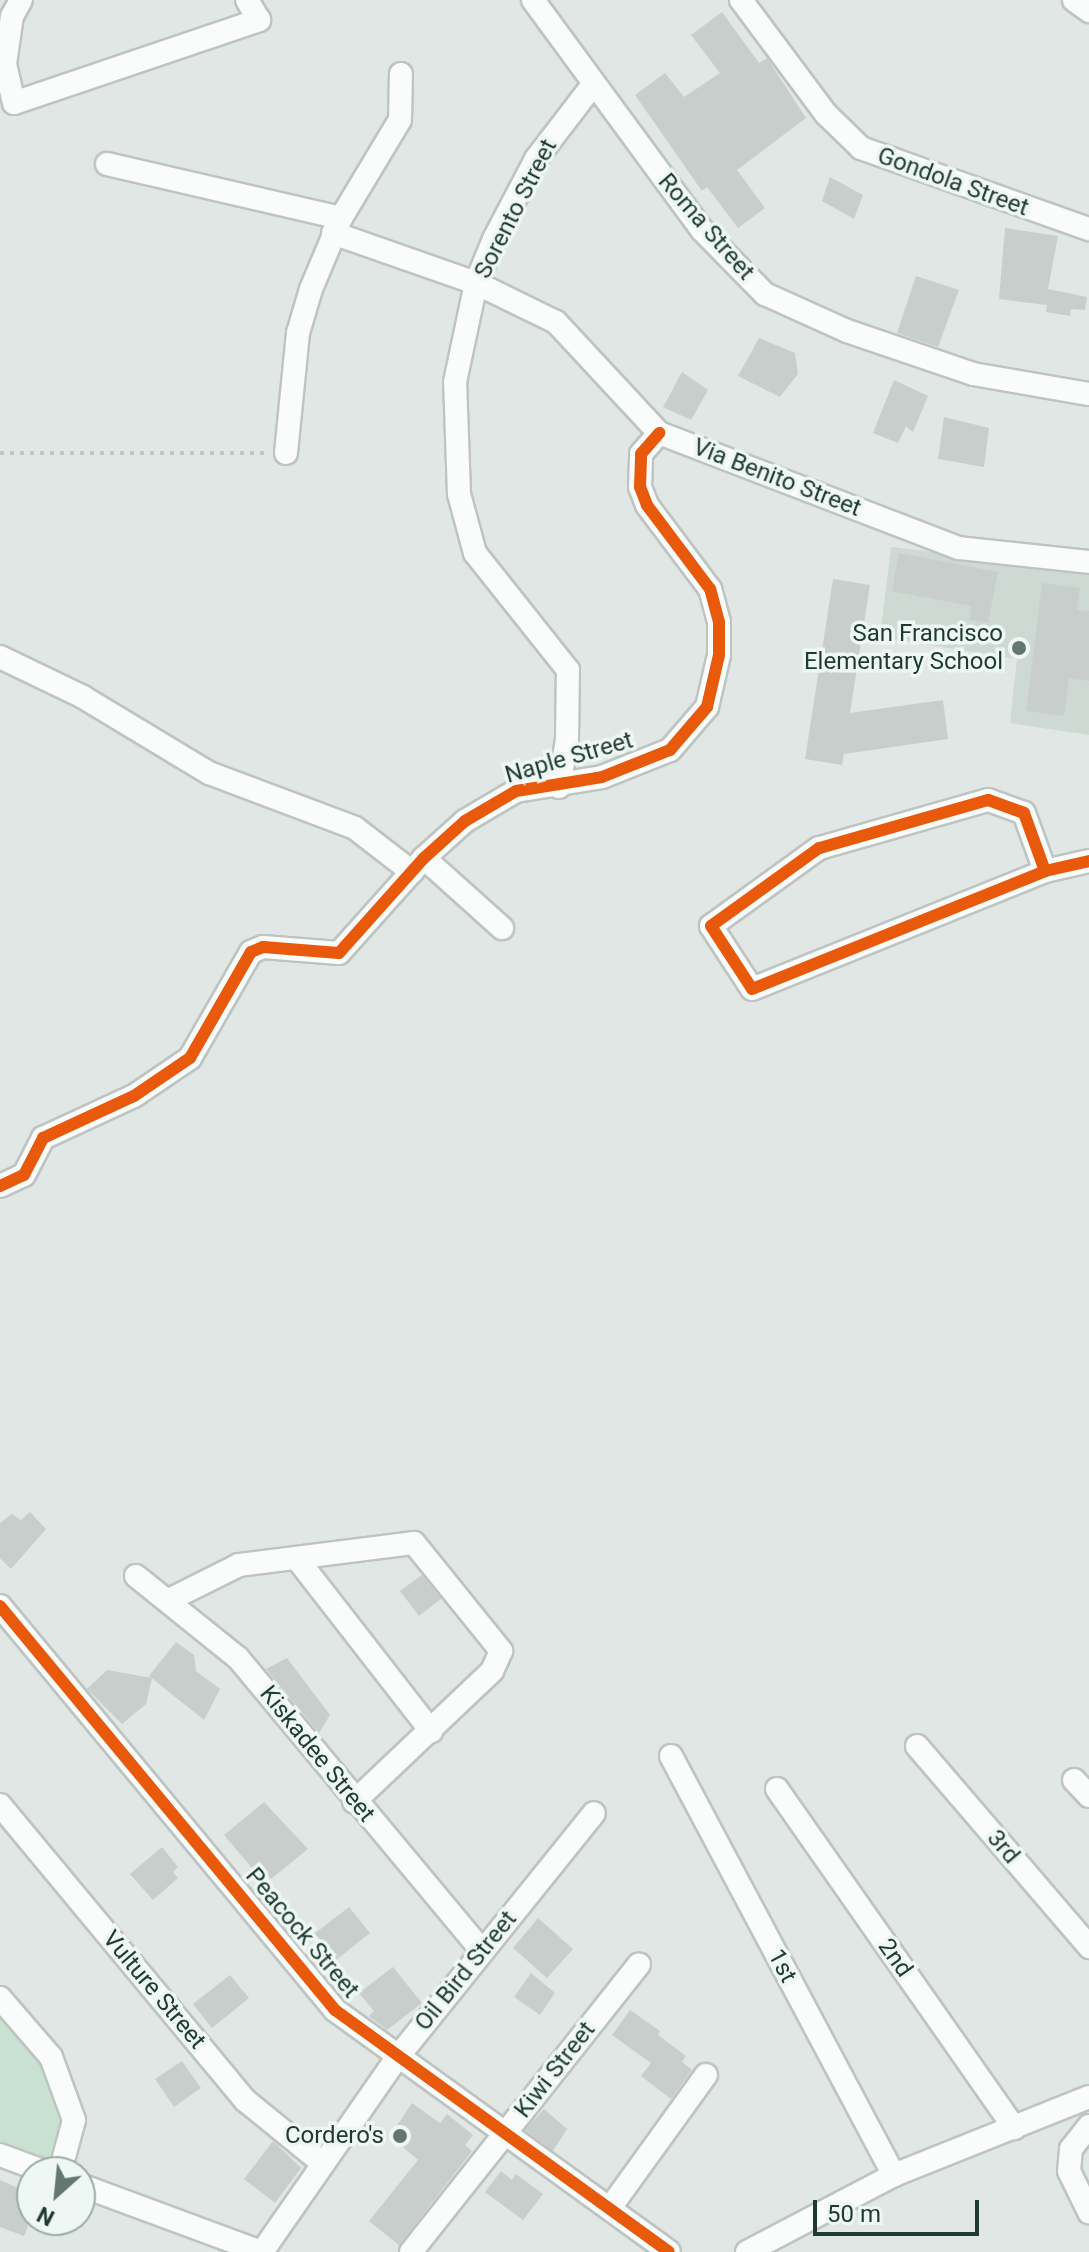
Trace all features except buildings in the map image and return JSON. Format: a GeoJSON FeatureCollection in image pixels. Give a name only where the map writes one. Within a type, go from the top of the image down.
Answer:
{"type":"FeatureCollection","features":[{"type":"Feature","properties":{"kind":"street"},"geometry":{"type":"LineString","coordinates":[[21,0],[12,16],[5,64],[14,103],[259,20],[247,0]]}},
{"type":"Feature","properties":{"kind":"street","name":"Roma Street"},"geometry":{"type":"LineString","coordinates":[[533,0],[592,86],[702,230],[765,294],[847,331],[973,374],[1089,394]]}},
{"type":"Feature","properties":{"kind":"street","name":"Gondola Street"},"geometry":{"type":"LineString","coordinates":[[741,0],[826,114],[861,148],[1089,229]]}},
{"type":"Feature","properties":{"kind":"street"},"geometry":{"type":"LineString","coordinates":[[1074,0],[1089,11]]}},
{"type":"Feature","properties":{"kind":"street"},"geometry":{"type":"LineString","coordinates":[[286,453],[298,333],[337,225],[400,120],[401,74]]}},
{"type":"Feature","properties":{"kind":"street","name":"Sorento Street"},"geometry":{"type":"LineString","coordinates":[[559,787],[567,739],[568,670],[475,553],[459,494],[455,382],[476,283],[536,159],[592,86]]}},
{"type":"Feature","properties":{"kind":"street","name":"Via Benito Street"},"geometry":{"type":"LineString","coordinates":[[107,164],[337,225],[476,283],[556,322],[659,433],[959,548],[1089,562]]}},
{"type":"Feature","properties":{"kind":"street","name":"Naple Street"},"geometry":{"type":"LineString","coordinates":[[0,1186],[24,1175],[43,1138],[134,1096],[190,1058],[251,952],[263,947],[339,953],[362,932],[418,865],[465,821],[516,791],[559,787],[602,777],[670,750],[707,707],[719,655],[710,589],[647,505],[640,487],[641,454],[659,433]]}},
{"type":"Feature","properties":{"kind":"street"},"geometry":{"type":"LineString","coordinates":[[0,657],[83,697],[209,773],[355,828],[418,865],[502,928]]}},
{"type":"Feature","properties":{"kind":"street"},"geometry":{"type":"LineString","coordinates":[[1045,871],[1024,813],[988,800],[819,848],[711,926],[752,989],[1045,871],[1089,861]]}},
{"type":"Feature","properties":{"kind":"street"},"geometry":{"type":"LineString","coordinates":[[169,1600],[239,1565],[414,1543],[501,1651],[492,1671],[354,1802]]}},
{"type":"Feature","properties":{"kind":"street"},"geometry":{"type":"LineString","coordinates":[[298,1560],[431,1731]]}},
{"type":"Feature","properties":{"kind":"street","name":"Kiskadee Street"},"geometry":{"type":"LineString","coordinates":[[136,1576],[238,1658],[354,1802],[481,1950]]}},
{"type":"Feature","properties":{"kind":"street","name":"Peacock Street"},"geometry":{"type":"LineString","coordinates":[[0,1606],[335,2010],[397,2058],[669,2252]]}},
{"type":"Feature","properties":{"kind":"street","name":"3rd"},"geometry":{"type":"LineString","coordinates":[[917,1746],[1089,1947]]}},
{"type":"Feature","properties":{"kind":"street","name":"1st"},"geometry":{"type":"LineString","coordinates":[[671,1756],[894,2175]]}},
{"type":"Feature","properties":{"kind":"street","name":"2nd"},"geometry":{"type":"LineString","coordinates":[[777,1789],[1014,2128]]}},
{"type":"Feature","properties":{"kind":"street","name":"Vulture Street"},"geometry":{"type":"LineString","coordinates":[[0,1805],[246,2101],[321,2162]]}},
{"type":"Feature","properties":{"kind":"street","name":"Oil Bird Street"},"geometry":{"type":"LineString","coordinates":[[262,2252],[321,2162],[397,2058],[594,1813]]}},
{"type":"Feature","properties":{"kind":"street","name":"Kiwi Street"},"geometry":{"type":"LineString","coordinates":[[411,2252],[639,1964]]}},
{"type":"Feature","properties":{"kind":"street"},"geometry":{"type":"LineString","coordinates":[[0,1998],[51,2057],[74,2120],[64,2156]]}},
{"type":"Feature","properties":{"kind":"street"},"geometry":{"type":"LineString","coordinates":[[610,2208],[706,2075]]}},
{"type":"Feature","properties":{"kind":"street"},"geometry":{"type":"LineString","coordinates":[[747,2252],[894,2175],[1089,2097]]}},
{"type":"Feature","properties":{"kind":"street"},"geometry":{"type":"LineString","coordinates":[[1089,2126],[1071,2149],[1069,2171],[1089,2212]]}},
{"type":"Feature","properties":{"kind":"street"},"geometry":{"type":"LineString","coordinates":[[96,2191],[262,2252]]}},
{"type":"Feature","properties":{"kind":"path"},"geometry":{"type":"LineString","coordinates":[[0,453],[286,453]]}},
{"type":"Feature","properties":{"kind":"shaded area","name":"San Francisco Elementary School"},"geometry":{"type":"Polygon","coordinates":[[[891,547],[1089,571],[1089,735],[1010,723],[1017,659],[880,637],[891,547]]]}},
{"type":"Feature","properties":{"kind":"green space"},"geometry":{"type":"Polygon","coordinates":[[[0,2016],[39,2063],[62,2116],[50,2156],[24,2156],[0,2147],[0,2016]]]}},
{"type":"Feature","properties":{"kind":"cycle path"},"geometry":{"type":"LineString","coordinates":[[0,1186],[24,1175],[43,1138],[134,1096],[190,1058],[251,952],[263,947],[339,953],[424,858],[465,821],[516,791],[602,777],[670,750],[707,707],[719,655],[719,622],[710,589],[647,505],[640,487],[641,454],[659,433]]}},
{"type":"Feature","properties":{"kind":"cycle path"},"geometry":{"type":"LineString","coordinates":[[1045,871],[1024,813],[988,800],[819,848],[711,926],[752,989],[1045,871],[1089,861]]}},
{"type":"Feature","properties":{"kind":"cycle path"},"geometry":{"type":"LineString","coordinates":[[0,1606],[335,2010],[669,2252]]}},
{"type":"Feature","properties":{"kind":"place","name":"San Francisco Elementary School"},"geometry":{"type":"Point","coordinates":[1019,648]}},
{"type":"Feature","properties":{"kind":"place","name":"Cordero's"},"geometry":{"type":"Point","coordinates":[400,2136]}}]}
